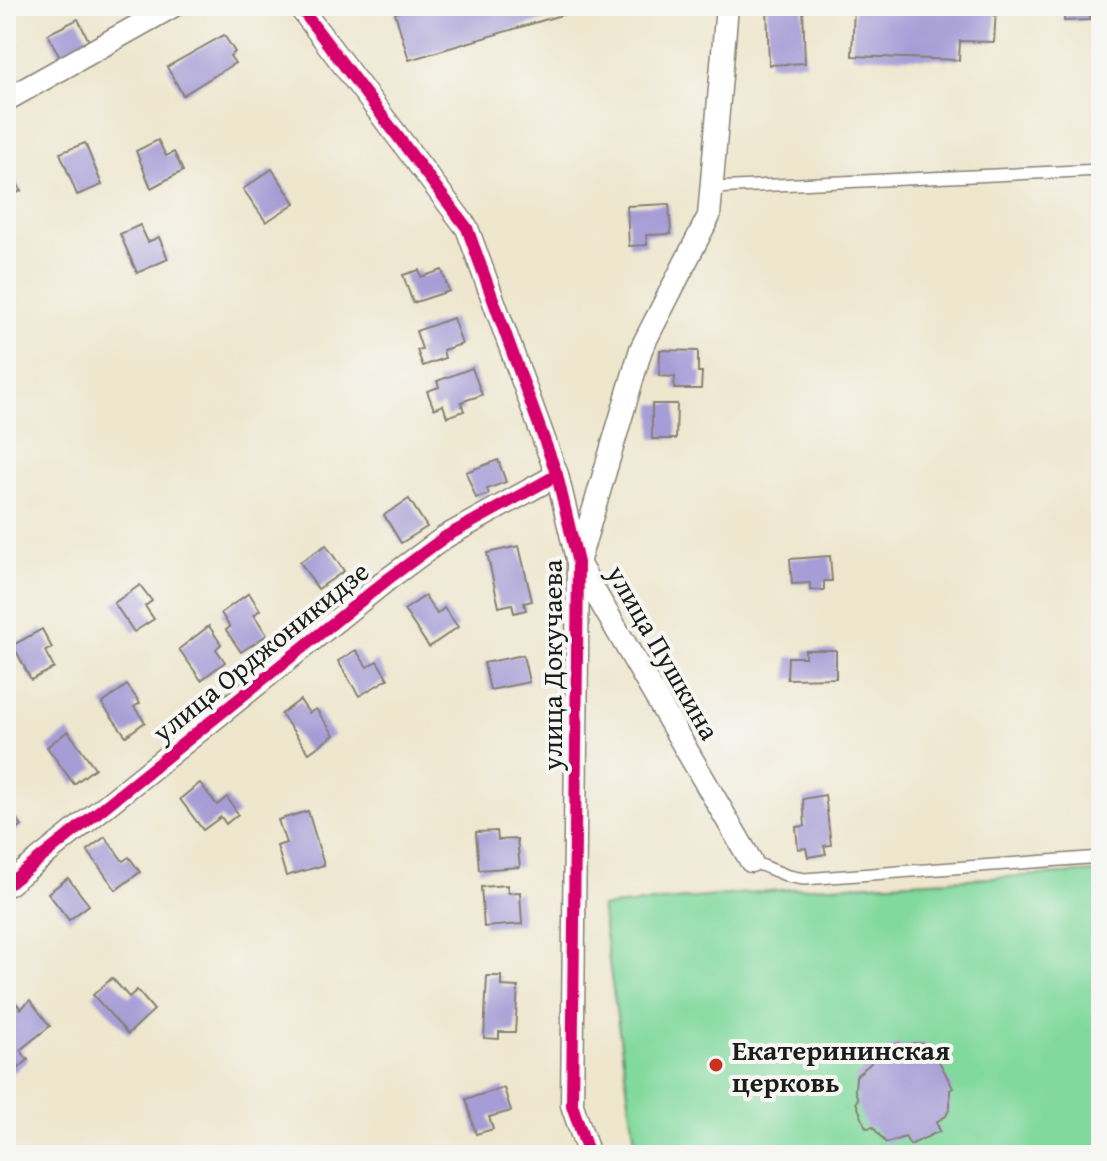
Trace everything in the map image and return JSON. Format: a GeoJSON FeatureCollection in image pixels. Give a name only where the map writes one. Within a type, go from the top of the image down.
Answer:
{"type":"FeatureCollection","features":[{"type":"Feature","properties":{"kind":"street"},"geometry":{"type":"LineString","coordinates":[[6,100],[173,6]]}},
{"type":"Feature","properties":{"kind":"street","name":"улица Докучаева"},"geometry":{"type":"LineString","coordinates":[[299,6],[467,228],[557,475],[578,563],[572,1105],[589,1155]]}},
{"type":"Feature","properties":{"kind":"street","name":"улица Пушкина"},"geometry":{"type":"LineString","coordinates":[[727,6],[709,216],[641,349],[578,563],[751,861]]}},
{"type":"Feature","properties":{"kind":"street","name":"улица Орджоникидзе"},"geometry":{"type":"LineString","coordinates":[[6,886],[388,579],[445,537],[557,475]]}},
{"type":"Feature","properties":{"kind":"lane"},"geometry":{"type":"LineString","coordinates":[[712,188],[1101,170]]}},
{"type":"Feature","properties":{"kind":"lane"},"geometry":{"type":"LineString","coordinates":[[751,861],[804,879],[1101,857]]}},
{"type":"Feature","properties":{"kind":"green space"},"geometry":{"type":"Polygon","coordinates":[[[1101,872],[1101,1155],[637,1155],[601,907],[812,887],[1101,872]]]}},
{"type":"Feature","properties":{"kind":"building"},"geometry":{"type":"Polygon","coordinates":[[[419,6],[588,7],[409,60],[395,13],[419,6]]]}},
{"type":"Feature","properties":{"kind":"building"},"geometry":{"type":"Polygon","coordinates":[[[767,6],[803,6],[805,63],[769,65],[767,6]]]}},
{"type":"Feature","properties":{"kind":"building"},"geometry":{"type":"Polygon","coordinates":[[[854,6],[996,9],[994,42],[960,41],[959,60],[852,56],[854,6]]]}},
{"type":"Feature","properties":{"kind":"building"},"geometry":{"type":"Polygon","coordinates":[[[1064,6],[1089,6],[1090,20],[1064,21],[1064,6]]]}},
{"type":"Feature","properties":{"kind":"building"},"geometry":{"type":"Polygon","coordinates":[[[78,19],[91,45],[61,60],[48,34],[78,19]]]}},
{"type":"Feature","properties":{"kind":"building"},"geometry":{"type":"Polygon","coordinates":[[[224,35],[235,52],[230,56],[235,63],[183,95],[167,67],[224,35]]]}},
{"type":"Feature","properties":{"kind":"building"},"geometry":{"type":"Polygon","coordinates":[[[158,140],[166,156],[174,152],[183,171],[151,188],[136,151],[158,140]]]}},
{"type":"Feature","properties":{"kind":"building"},"geometry":{"type":"Polygon","coordinates":[[[85,143],[102,185],[77,195],[60,153],[85,143]]]}},
{"type":"Feature","properties":{"kind":"building"},"geometry":{"type":"Polygon","coordinates":[[[6,162],[21,191],[8,197],[12,205],[6,208],[6,162]]]}},
{"type":"Feature","properties":{"kind":"building"},"geometry":{"type":"Polygon","coordinates":[[[272,169],[295,203],[266,222],[243,189],[272,169]]]}},
{"type":"Feature","properties":{"kind":"building"},"geometry":{"type":"Polygon","coordinates":[[[669,204],[671,234],[646,235],[647,245],[629,246],[627,206],[669,204]]]}},
{"type":"Feature","properties":{"kind":"building"},"geometry":{"type":"Polygon","coordinates":[[[140,225],[148,242],[159,237],[168,259],[137,273],[120,234],[140,225]]]}},
{"type":"Feature","properties":{"kind":"building"},"geometry":{"type":"Polygon","coordinates":[[[419,270],[421,277],[442,270],[449,291],[413,303],[403,275],[419,270]]]}},
{"type":"Feature","properties":{"kind":"building"},"geometry":{"type":"Polygon","coordinates":[[[453,318],[462,344],[443,350],[445,358],[423,366],[417,350],[422,349],[416,331],[453,318]]]}},
{"type":"Feature","properties":{"kind":"building"},"geometry":{"type":"Polygon","coordinates":[[[660,350],[698,351],[701,389],[674,389],[675,377],[659,376],[660,350]]]}},
{"type":"Feature","properties":{"kind":"building"},"geometry":{"type":"Polygon","coordinates":[[[472,368],[482,395],[461,402],[464,411],[447,417],[443,405],[434,409],[427,391],[439,387],[437,381],[472,368]]]}},
{"type":"Feature","properties":{"kind":"building"},"geometry":{"type":"Polygon","coordinates":[[[652,404],[677,404],[676,439],[652,439],[652,404]]]}},
{"type":"Feature","properties":{"kind":"building"},"geometry":{"type":"Polygon","coordinates":[[[498,460],[506,482],[487,489],[489,494],[476,498],[466,472],[498,460]]]}},
{"type":"Feature","properties":{"kind":"building"},"geometry":{"type":"Polygon","coordinates":[[[409,499],[427,527],[401,543],[384,515],[409,499]]]}},
{"type":"Feature","properties":{"kind":"building"},"geometry":{"type":"Polygon","coordinates":[[[326,545],[344,571],[318,589],[300,562],[326,545]]]}},
{"type":"Feature","properties":{"kind":"building"},"geometry":{"type":"Polygon","coordinates":[[[519,546],[532,601],[524,603],[526,610],[514,613],[512,604],[499,607],[487,553],[519,546]]]}},
{"type":"Feature","properties":{"kind":"building"},"geometry":{"type":"Polygon","coordinates":[[[830,556],[832,581],[824,581],[824,590],[810,590],[810,583],[792,584],[790,559],[830,556]]]}},
{"type":"Feature","properties":{"kind":"building"},"geometry":{"type":"Polygon","coordinates":[[[140,585],[152,601],[145,606],[154,619],[134,632],[114,603],[140,585]]]}},
{"type":"Feature","properties":{"kind":"building"},"geometry":{"type":"Polygon","coordinates":[[[249,593],[260,610],[254,615],[267,635],[241,652],[226,630],[230,627],[221,613],[249,593]]]}},
{"type":"Feature","properties":{"kind":"building"},"geometry":{"type":"Polygon","coordinates":[[[425,596],[437,614],[444,608],[458,627],[429,647],[404,610],[425,596]]]}},
{"type":"Feature","properties":{"kind":"building"},"geometry":{"type":"Polygon","coordinates":[[[209,626],[221,644],[216,649],[225,662],[201,680],[179,649],[209,626]]]}},
{"type":"Feature","properties":{"kind":"building"},"geometry":{"type":"Polygon","coordinates":[[[42,629],[52,648],[45,651],[54,668],[31,680],[13,645],[42,629]]]}},
{"type":"Feature","properties":{"kind":"building"},"geometry":{"type":"Polygon","coordinates":[[[356,650],[367,667],[377,661],[388,679],[359,696],[338,661],[356,650]]]}},
{"type":"Feature","properties":{"kind":"building"},"geometry":{"type":"Polygon","coordinates":[[[805,650],[836,650],[836,678],[787,679],[788,657],[805,657],[805,650]]]}},
{"type":"Feature","properties":{"kind":"building"},"geometry":{"type":"Polygon","coordinates":[[[523,655],[529,682],[490,690],[484,663],[523,655]]]}},
{"type":"Feature","properties":{"kind":"building"},"geometry":{"type":"Polygon","coordinates":[[[127,685],[140,703],[134,707],[145,722],[126,736],[102,704],[127,685]]]}},
{"type":"Feature","properties":{"kind":"building"},"geometry":{"type":"Polygon","coordinates":[[[300,700],[309,713],[316,709],[334,735],[309,753],[281,714],[300,700]]]}},
{"type":"Feature","properties":{"kind":"building"},"geometry":{"type":"Polygon","coordinates":[[[68,731],[95,768],[74,784],[47,747],[68,731]]]}},
{"type":"Feature","properties":{"kind":"building"},"geometry":{"type":"Polygon","coordinates":[[[200,783],[217,805],[227,797],[238,814],[226,824],[221,817],[203,830],[180,799],[200,783]]]}},
{"type":"Feature","properties":{"kind":"building"},"geometry":{"type":"Polygon","coordinates":[[[825,795],[831,845],[824,846],[826,854],[808,857],[806,848],[798,849],[796,827],[805,826],[803,799],[825,795]]]}},
{"type":"Feature","properties":{"kind":"building"},"geometry":{"type":"Polygon","coordinates":[[[6,806],[22,826],[6,839],[6,806]]]}},
{"type":"Feature","properties":{"kind":"building"},"geometry":{"type":"Polygon","coordinates":[[[308,811],[324,865],[286,876],[277,846],[286,843],[278,820],[308,811]]]}},
{"type":"Feature","properties":{"kind":"building"},"geometry":{"type":"Polygon","coordinates":[[[497,831],[498,840],[517,839],[520,867],[479,870],[476,832],[497,831]]]}},
{"type":"Feature","properties":{"kind":"building"},"geometry":{"type":"Polygon","coordinates":[[[105,837],[123,861],[129,857],[140,872],[116,890],[87,850],[105,837]]]}},
{"type":"Feature","properties":{"kind":"building"},"geometry":{"type":"Polygon","coordinates":[[[68,878],[89,905],[69,920],[48,893],[68,878]]]}},
{"type":"Feature","properties":{"kind":"building"},"geometry":{"type":"Polygon","coordinates":[[[507,885],[508,893],[520,892],[522,924],[484,927],[481,887],[507,885]]]}},
{"type":"Feature","properties":{"kind":"building"},"geometry":{"type":"Polygon","coordinates":[[[487,976],[501,976],[501,986],[518,987],[515,1032],[499,1032],[499,1039],[484,1038],[487,976]]]}},
{"type":"Feature","properties":{"kind":"building"},"geometry":{"type":"Polygon","coordinates":[[[112,978],[129,997],[137,990],[154,1010],[128,1034],[93,995],[112,978]]]}},
{"type":"Feature","properties":{"kind":"building"},"geometry":{"type":"Polygon","coordinates":[[[30,1000],[50,1026],[20,1050],[28,1060],[13,1073],[6,1064],[6,1012],[16,1003],[21,1009],[30,1000]]]}},
{"type":"Feature","properties":{"kind":"building"},"geometry":{"type":"Polygon","coordinates":[[[899,1043],[902,1048],[914,1043],[932,1048],[953,1088],[950,1090],[950,1108],[946,1116],[936,1122],[940,1131],[910,1145],[905,1137],[886,1143],[873,1127],[866,1128],[856,1102],[856,1076],[871,1063],[870,1059],[899,1043]]]}},
{"type":"Feature","properties":{"kind":"building"},"geometry":{"type":"Polygon","coordinates":[[[504,1088],[511,1111],[489,1117],[493,1129],[476,1134],[466,1099],[504,1088]]]}},
{"type":"Feature","properties":{"kind":"cycle path"},"geometry":{"type":"LineString","coordinates":[[299,6],[467,228],[557,475],[578,563],[572,1105],[589,1155]]}},
{"type":"Feature","properties":{"kind":"cycle path"},"geometry":{"type":"LineString","coordinates":[[6,886],[388,579],[445,537],[557,475]]}},
{"type":"Feature","properties":{"kind":"place","name":"Екатерининская церковь"},"geometry":{"type":"Point","coordinates":[716,1065]}}]}
